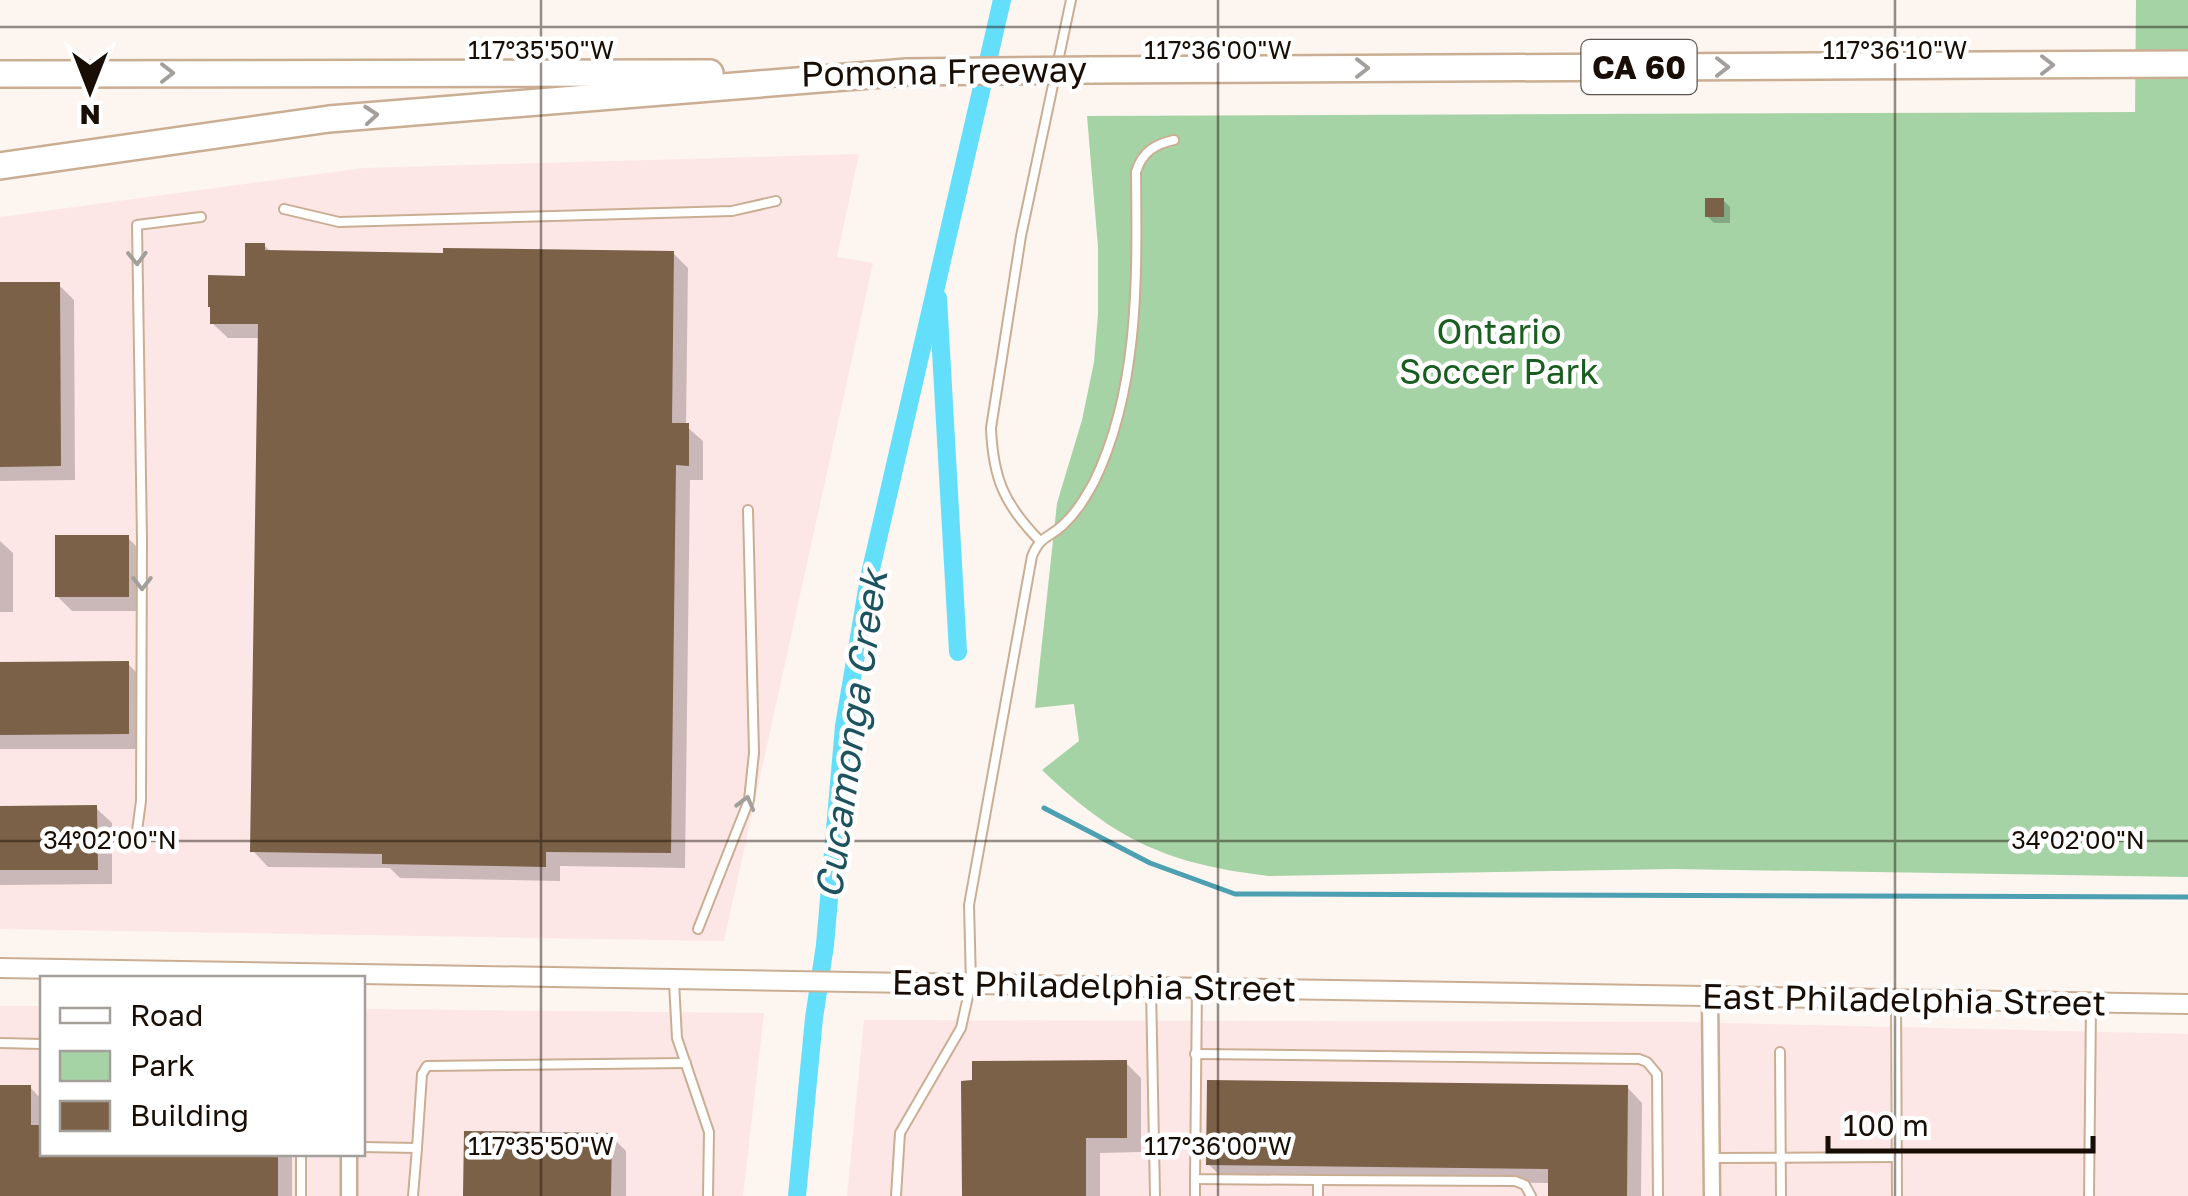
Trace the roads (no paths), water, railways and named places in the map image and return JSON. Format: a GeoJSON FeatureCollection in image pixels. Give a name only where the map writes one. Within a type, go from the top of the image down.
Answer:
{"type":"FeatureCollection","features":[{"type":"Feature","properties":{"kind":"highway","name":"Pomona Freeway"},"geometry":{"type":"LineString","coordinates":[[0,74],[2188,64]]}},
{"type":"Feature","properties":{"kind":"highway"},"geometry":{"type":"LineString","coordinates":[[0,166],[329,118],[906,72]]}},
{"type":"Feature","properties":{"kind":"street","name":"East Philadelphia Street"},"geometry":{"type":"LineString","coordinates":[[0,968],[2188,1004]]}},
{"type":"Feature","properties":{"kind":"street"},"geometry":{"type":"LineString","coordinates":[[1710,996],[1712,1196]]}},
{"type":"Feature","properties":{"kind":"street"},"geometry":{"type":"LineString","coordinates":[[349,1156],[349,1196]]}},
{"type":"Feature","properties":{"kind":"lane"},"geometry":{"type":"LineString","coordinates":[[1039,540],[1012,512],[992,456],[991,428],[1024,217],[1071,0]]}},
{"type":"Feature","properties":{"kind":"lane"},"geometry":{"type":"LineString","coordinates":[[896,1196],[900,1133],[961,1028],[971,983],[970,906],[1028,572],[1039,540],[1060,528],[1081,506],[1112,438],[1132,326],[1136,172],[1154,146],[1174,140]]}},
{"type":"Feature","properties":{"kind":"lane"},"geometry":{"type":"LineString","coordinates":[[284,209],[339,222],[732,211],[776,201]]}},
{"type":"Feature","properties":{"kind":"lane"},"geometry":{"type":"LineString","coordinates":[[137,831],[141,801],[142,540],[137,226],[201,216]]}},
{"type":"Feature","properties":{"kind":"lane"},"geometry":{"type":"LineString","coordinates":[[698,929],[748,800],[754,753],[748,510]]}},
{"type":"Feature","properties":{"kind":"lane"},"geometry":{"type":"LineString","coordinates":[[674,977],[678,1038],[709,1132],[708,1196]]}},
{"type":"Feature","properties":{"kind":"lane"},"geometry":{"type":"LineString","coordinates":[[1151,987],[1155,1196]]}},
{"type":"Feature","properties":{"kind":"lane"},"geometry":{"type":"LineString","coordinates":[[1194,1196],[1197,988]]}},
{"type":"Feature","properties":{"kind":"lane"},"geometry":{"type":"LineString","coordinates":[[1896,1000],[1897,1196]]}},
{"type":"Feature","properties":{"kind":"lane"},"geometry":{"type":"LineString","coordinates":[[2089,1196],[2091,1002]]}},
{"type":"Feature","properties":{"kind":"lane"},"geometry":{"type":"LineString","coordinates":[[0,1044],[40,1044]]}},
{"type":"Feature","properties":{"kind":"lane"},"geometry":{"type":"LineString","coordinates":[[1780,1052],[1781,1196]]}},
{"type":"Feature","properties":{"kind":"lane"},"geometry":{"type":"LineString","coordinates":[[1195,1054],[1639,1059],[1657,1074],[1658,1196]]}},
{"type":"Feature","properties":{"kind":"lane"},"geometry":{"type":"LineString","coordinates":[[413,1196],[422,1074],[427,1066],[686,1063]]}},
{"type":"Feature","properties":{"kind":"lane"},"geometry":{"type":"LineString","coordinates":[[365,1147],[417,1148]]}},
{"type":"Feature","properties":{"kind":"lane"},"geometry":{"type":"LineString","coordinates":[[300,1196],[301,1156]]}},
{"type":"Feature","properties":{"kind":"lane"},"geometry":{"type":"LineString","coordinates":[[1711,1158],[1897,1157]]}},
{"type":"Feature","properties":{"kind":"lane"},"geometry":{"type":"LineString","coordinates":[[1195,1179],[1516,1181],[1525,1185],[1531,1196]]}},
{"type":"Feature","properties":{"kind":"lane"},"geometry":{"type":"LineString","coordinates":[[1318,1180],[1318,1196]]}},
{"type":"Feature","properties":{"kind":"waterway","name":"Cucamonga Creek"},"geometry":{"type":"LineString","coordinates":[[797,1196],[844,726],[869,578],[1002,0]]}},
{"type":"Feature","properties":{"kind":"waterway","name":"Cucamonga Creek"},"geometry":{"type":"LineString","coordinates":[[938,298],[958,652]]}},
{"type":"Feature","properties":{"kind":"waterway"},"geometry":{"type":"LineString","coordinates":[[1044,808],[1150,863],[1235,894],[2188,897]]}},
{"type":"Feature","properties":{"kind":"park label","name":"Ontario Soccer Park"},"geometry":{"type":"Point","coordinates":[1499,351]}}]}
